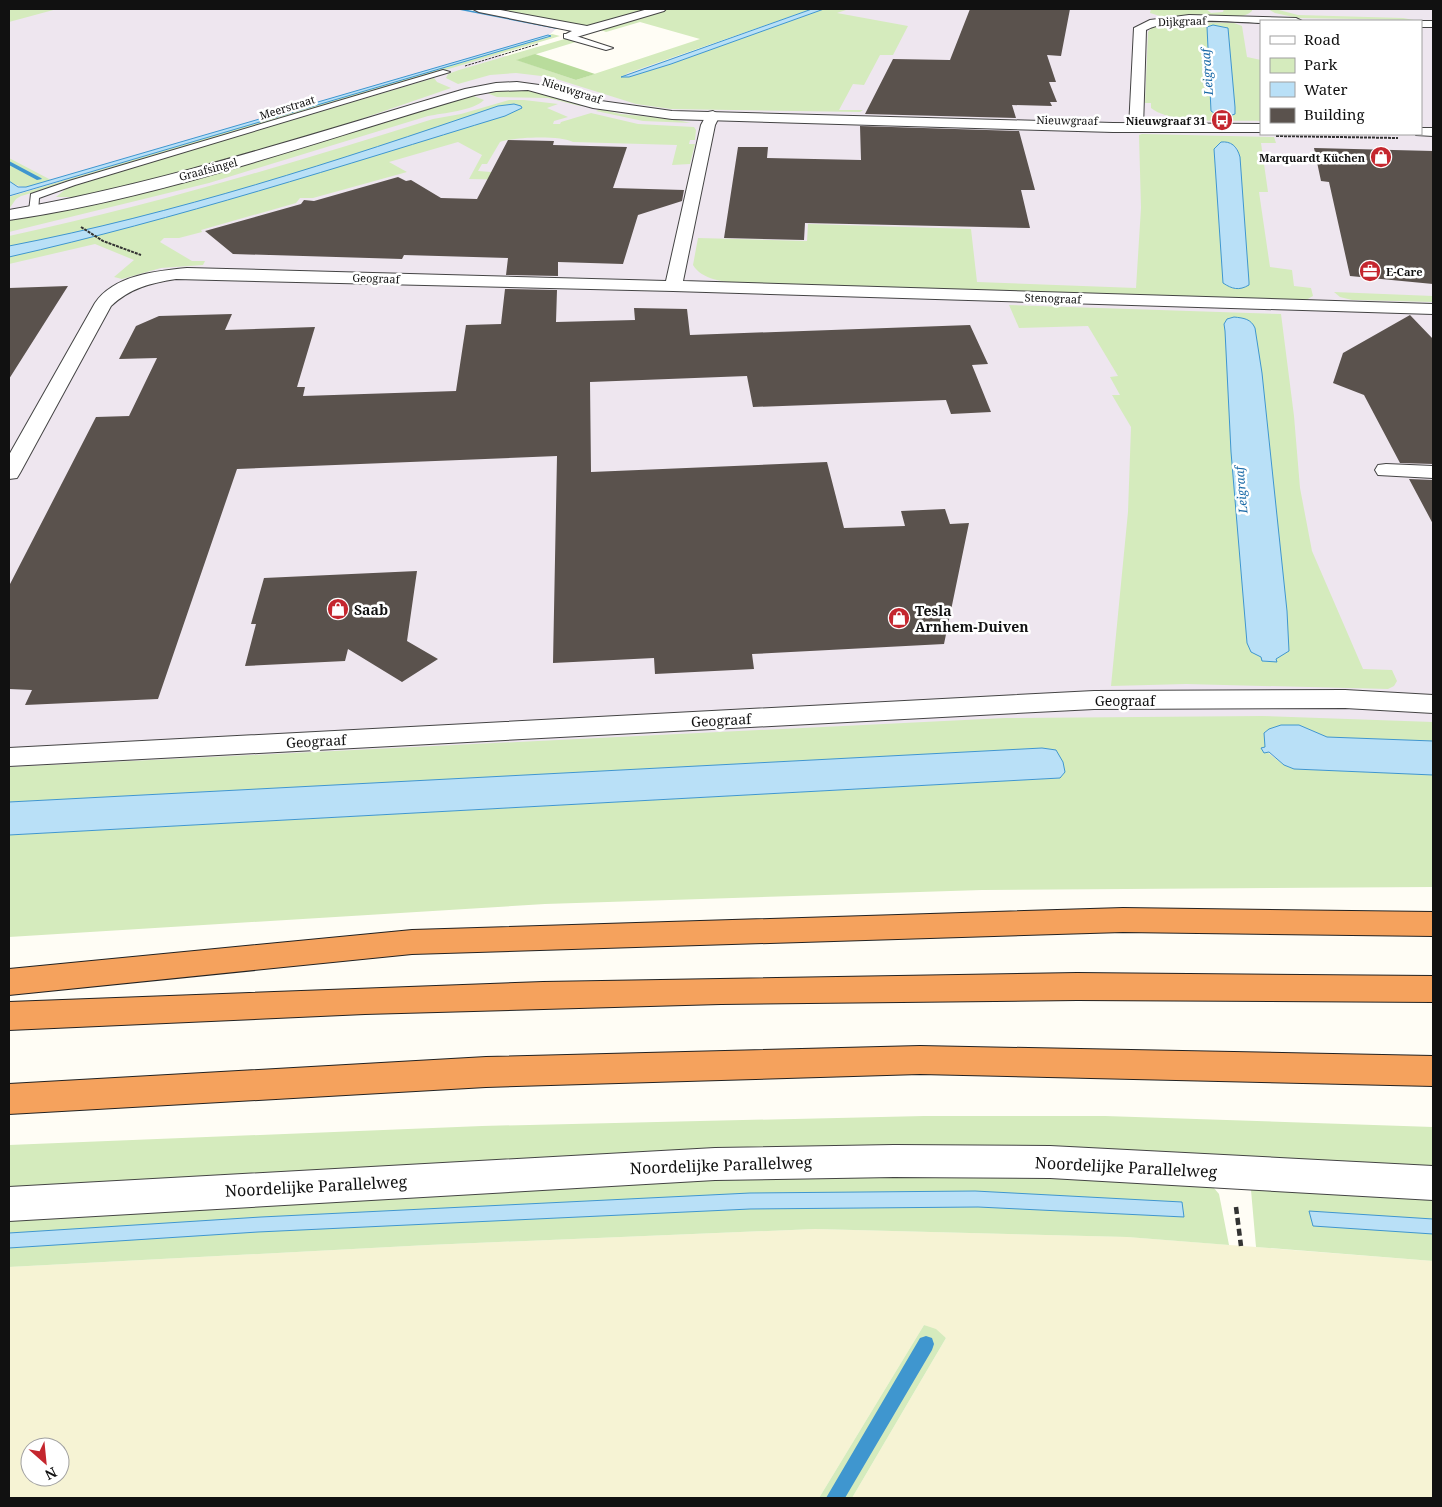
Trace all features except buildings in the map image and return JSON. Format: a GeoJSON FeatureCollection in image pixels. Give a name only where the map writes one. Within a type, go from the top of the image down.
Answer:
{"type":"FeatureCollection","features":[{"type":"Feature","properties":{"kind":"highway"},"geometry":{"type":"LineString","coordinates":[[9,982],[412,942],[1123,920],[1433,924]]}},
{"type":"Feature","properties":{"kind":"highway"},"geometry":{"type":"LineString","coordinates":[[9,1016],[219,1006],[610,992],[1232,985],[1433,988]]}},
{"type":"Feature","properties":{"kind":"highway"},"geometry":{"type":"LineString","coordinates":[[9,1099],[486,1072],[920,1060],[1433,1071]]}},
{"type":"Feature","properties":{"kind":"street"},"geometry":{"type":"LineString","coordinates":[[479,9],[587,30]]}},
{"type":"Feature","properties":{"kind":"street"},"geometry":{"type":"LineString","coordinates":[[564,37],[660,9]]}},
{"type":"Feature","properties":{"kind":"street","name":"Dijkgraaf"},"geometry":{"type":"LineString","coordinates":[[1137,125],[1140,28],[1143,25],[1167,20],[1260,15],[1290,20]]}},
{"type":"Feature","properties":{"kind":"street","name":"Nieuwgraaf"},"geometry":{"type":"LineString","coordinates":[[465,90],[525,85],[545,89],[592,104],[672,114],[875,119],[937,123],[1260,128]]}},
{"type":"Feature","properties":{"kind":"street","name":"Graafsingel"},"geometry":{"type":"LineString","coordinates":[[9,215],[111,195],[203,171],[465,90]]}},
{"type":"Feature","properties":{"kind":"street"},"geometry":{"type":"LineString","coordinates":[[673,286],[708,125],[713,115]]}},
{"type":"Feature","properties":{"kind":"street","name":"Geograaf"},"geometry":{"type":"LineString","coordinates":[[9,473],[104,303],[113,293],[124,287],[153,277],[187,273],[673,286]]}},
{"type":"Feature","properties":{"kind":"street","name":"Stenograaf"},"geometry":{"type":"LineString","coordinates":[[673,286],[1433,309]]}},
{"type":"Feature","properties":{"kind":"street"},"geometry":{"type":"LineString","coordinates":[[1386,470],[1433,472]]}},
{"type":"Feature","properties":{"kind":"street","name":"Geograaf"},"geometry":{"type":"LineString","coordinates":[[9,757],[1094,700],[1345,700],[1433,704]]}},
{"type":"Feature","properties":{"kind":"street","name":"Noordelijke Parallelweg"},"geometry":{"type":"LineString","coordinates":[[9,1204],[715,1164],[884,1161],[1050,1162],[1433,1183]]}},
{"type":"Feature","properties":{"kind":"lane"},"geometry":{"type":"LineString","coordinates":[[564,37],[609,48]]}},
{"type":"Feature","properties":{"kind":"lane","name":"Meerstraat"},"geometry":{"type":"LineString","coordinates":[[34,211],[34,196],[72,183],[446,72]]}},
{"type":"Feature","properties":{"kind":"path"},"geometry":{"type":"LineString","coordinates":[[446,72],[564,37]]}},
{"type":"Feature","properties":{"kind":"path"},"geometry":{"type":"LineString","coordinates":[[77,225],[103,241],[148,258],[152,263],[153,277]]}},
{"type":"Feature","properties":{"kind":"shaded area"},"geometry":{"type":"Polygon","coordinates":[[[9,9],[457,9],[557,28],[549,35],[493,52],[591,85],[818,9],[1433,9],[1433,757],[9,818],[9,9]]]}},
{"type":"Feature","properties":{"kind":"shaded area"},"geometry":{"type":"Polygon","coordinates":[[[815,1229],[1127,1237],[1433,1261],[1433,1498],[852,1498],[946,1338],[924,1325],[819,1498],[9,1498],[9,1267],[428,1245],[815,1229]]]}},
{"type":"Feature","properties":{"kind":"green space"},"geometry":{"type":"Polygon","coordinates":[[[9,9],[57,9],[9,22],[9,9]]]}},
{"type":"Feature","properties":{"kind":"green space"},"geometry":{"type":"Polygon","coordinates":[[[498,9],[653,9],[594,26],[579,25],[498,9]]]}},
{"type":"Feature","properties":{"kind":"green space"},"geometry":{"type":"Polygon","coordinates":[[[664,9],[812,9],[628,73],[622,77],[629,77],[671,64],[824,9],[849,9],[837,13],[908,26],[893,55],[880,55],[864,85],[853,84],[839,110],[863,110],[860,112],[671,109],[636,104],[550,77],[516,73],[490,75],[458,84],[446,78],[448,74],[459,70],[568,38],[579,41],[517,60],[576,80],[700,39],[640,22],[606,32],[598,29],[664,9]]]}},
{"type":"Feature","properties":{"kind":"green space"},"geometry":{"type":"Polygon","coordinates":[[[1151,9],[1206,9],[1211,13],[1223,12],[1224,9],[1252,9],[1252,11],[1235,17],[1208,19],[1160,16],[1150,13],[1151,9]]]}},
{"type":"Feature","properties":{"kind":"green space"},"geometry":{"type":"Polygon","coordinates":[[[1268,9],[1298,15],[1403,18],[1414,20],[1298,18],[1275,13],[1268,9]]]}},
{"type":"Feature","properties":{"kind":"green space"},"geometry":{"type":"Polygon","coordinates":[[[1178,22],[1234,23],[1242,26],[1247,57],[1260,60],[1260,121],[1204,120],[1173,117],[1151,108],[1151,103],[1145,103],[1148,32],[1154,25],[1178,22]]]}},
{"type":"Feature","properties":{"kind":"green space"},"geometry":{"type":"Polygon","coordinates":[[[552,34],[560,36],[21,196],[16,199],[9,209],[9,197],[552,34]]]}},
{"type":"Feature","properties":{"kind":"green space"},"geometry":{"type":"Polygon","coordinates":[[[535,54],[595,74],[576,80],[516,60],[535,54]]]}},
{"type":"Feature","properties":{"kind":"green space"},"geometry":{"type":"Polygon","coordinates":[[[434,78],[437,82],[451,88],[332,129],[225,161],[80,197],[56,197],[67,188],[77,184],[434,78]]]}},
{"type":"Feature","properties":{"kind":"green space"},"geometry":{"type":"Polygon","coordinates":[[[523,88],[584,105],[580,106],[548,98],[497,97],[482,91],[523,88]]]}},
{"type":"Feature","properties":{"kind":"green space"},"geometry":{"type":"Polygon","coordinates":[[[471,95],[484,100],[473,107],[428,116],[209,183],[9,232],[9,219],[40,214],[471,95]]]}},
{"type":"Feature","properties":{"kind":"green space"},"geometry":{"type":"Polygon","coordinates":[[[509,100],[558,104],[547,108],[568,117],[554,121],[553,124],[560,124],[561,122],[591,113],[638,124],[694,127],[696,130],[695,140],[690,140],[689,144],[695,144],[690,164],[672,165],[677,145],[573,142],[558,138],[525,138],[500,142],[487,164],[482,164],[478,171],[615,182],[469,179],[482,155],[458,142],[389,162],[407,172],[313,198],[300,198],[296,203],[201,230],[202,232],[179,238],[164,238],[160,242],[192,261],[205,261],[203,265],[161,268],[122,279],[114,277],[134,260],[95,244],[9,264],[9,236],[170,197],[433,119],[461,114],[509,100]]]}},
{"type":"Feature","properties":{"kind":"green space"},"geometry":{"type":"Polygon","coordinates":[[[600,109],[621,114],[672,119],[691,123],[643,121],[596,111],[600,109]]]}},
{"type":"Feature","properties":{"kind":"green space"},"geometry":{"type":"Polygon","coordinates":[[[1139,135],[1274,137],[1276,143],[1261,143],[1268,192],[1259,192],[1270,267],[1292,270],[1294,286],[1311,288],[1313,296],[1306,300],[740,283],[720,281],[708,277],[693,265],[698,238],[807,241],[808,224],[971,229],[977,282],[1136,288],[1141,208],[1139,135]],[[1221,142],[1214,149],[1216,169],[1238,149],[1230,143],[1221,142]]]}},
{"type":"Feature","properties":{"kind":"green space"},"geometry":{"type":"Polygon","coordinates":[[[9,158],[51,180],[25,187],[9,181],[9,158]]]}},
{"type":"Feature","properties":{"kind":"green space"},"geometry":{"type":"Polygon","coordinates":[[[1334,292],[1433,296],[1433,302],[1352,300],[1340,297],[1334,292]]]}},
{"type":"Feature","properties":{"kind":"green space"},"geometry":{"type":"Polygon","coordinates":[[[1009,305],[1281,314],[1294,416],[1300,488],[1312,551],[1363,669],[1392,670],[1397,681],[1394,686],[1388,689],[1186,684],[1111,686],[1128,512],[1131,427],[1112,395],[1120,395],[1110,377],[1118,376],[1088,326],[1019,328],[1009,305]],[[1234,318],[1224,324],[1225,331],[1232,336],[1277,643],[1288,635],[1270,452],[1234,318]]]}},
{"type":"Feature","properties":{"kind":"green space"},"geometry":{"type":"Polygon","coordinates":[[[1262,716],[1433,722],[1433,741],[1327,737],[1299,725],[1281,725],[1266,748],[1262,748],[1284,765],[1294,769],[1433,775],[1433,887],[982,890],[545,904],[9,937],[9,835],[1060,778],[1065,772],[1056,750],[1042,748],[9,802],[9,767],[1005,718],[1262,716]]]}},
{"type":"Feature","properties":{"kind":"green space"},"geometry":{"type":"Polygon","coordinates":[[[924,1116],[1105,1116],[1433,1127],[1433,1173],[1162,1157],[172,1185],[9,1194],[9,1145],[482,1126],[924,1116]]]}},
{"type":"Feature","properties":{"kind":"green space"},"geometry":{"type":"Polygon","coordinates":[[[949,1170],[1209,1182],[1219,1194],[1229,1245],[1127,1237],[815,1229],[428,1245],[9,1267],[9,1214],[500,1186],[949,1170]]]}},
{"type":"Feature","properties":{"kind":"green space"},"geometry":{"type":"Polygon","coordinates":[[[1262,1185],[1433,1195],[1433,1261],[1256,1247],[1251,1190],[1262,1185]]]}},
{"type":"Feature","properties":{"kind":"green space"},"geometry":{"type":"Polygon","coordinates":[[[924,1325],[936,1329],[946,1338],[852,1498],[819,1498],[924,1325]]]}},
{"type":"Feature","properties":{"kind":"water"},"geometry":{"type":"Polygon","coordinates":[[[812,9],[824,9],[671,64],[629,77],[621,77],[812,9]]]}},
{"type":"Feature","properties":{"kind":"water"},"geometry":{"type":"Polygon","coordinates":[[[1213,25],[1228,28],[1235,107],[1235,114],[1229,116],[1220,116],[1211,111],[1207,27],[1213,25]]]}},
{"type":"Feature","properties":{"kind":"water"},"geometry":{"type":"Polygon","coordinates":[[[548,35],[551,36],[9,196],[9,181],[18,187],[26,187],[548,35]]]}},
{"type":"Feature","properties":{"kind":"water"},"geometry":{"type":"Polygon","coordinates":[[[514,104],[522,108],[505,116],[320,173],[197,209],[9,257],[9,246],[133,218],[256,185],[498,106],[514,104]]]}},
{"type":"Feature","properties":{"kind":"water"},"geometry":{"type":"Polygon","coordinates":[[[1221,142],[1228,142],[1233,145],[1240,157],[1249,285],[1239,289],[1223,283],[1214,149],[1221,142]]]}},
{"type":"Feature","properties":{"kind":"water","name":"Leigraaf"},"geometry":{"type":"Polygon","coordinates":[[[1234,317],[1247,320],[1255,328],[1262,373],[1287,611],[1289,651],[1276,659],[1277,662],[1262,661],[1261,657],[1251,652],[1247,643],[1231,452],[1224,324],[1227,319],[1234,317]]]}},
{"type":"Feature","properties":{"kind":"water"},"geometry":{"type":"Polygon","coordinates":[[[1281,725],[1299,725],[1327,737],[1433,741],[1433,775],[1294,769],[1284,765],[1269,752],[1264,753],[1261,748],[1265,747],[1264,733],[1281,725]]]}},
{"type":"Feature","properties":{"kind":"water"},"geometry":{"type":"Polygon","coordinates":[[[1042,748],[1056,750],[1063,762],[1065,772],[1060,778],[9,835],[9,802],[1042,748]]]}},
{"type":"Feature","properties":{"kind":"water"},"geometry":{"type":"Polygon","coordinates":[[[975,1191],[1182,1202],[1184,1217],[978,1207],[750,1209],[258,1232],[9,1248],[9,1233],[261,1217],[750,1193],[975,1191]]]}},
{"type":"Feature","properties":{"kind":"water"},"geometry":{"type":"Polygon","coordinates":[[[1309,1211],[1433,1219],[1433,1234],[1313,1226],[1309,1211]]]}},
{"type":"Feature","properties":{"kind":"waterway"},"geometry":{"type":"LineString","coordinates":[[457,9],[557,28]]}},
{"type":"Feature","properties":{"kind":"waterway"},"geometry":{"type":"LineString","coordinates":[[9,163],[39,179]]}},
{"type":"Feature","properties":{"kind":"waterway"},"geometry":{"type":"LineString","coordinates":[[835,1498],[926,1344]]}},
{"type":"Feature","properties":{"kind":"place","name":"Nieuwgraaf 31"},"geometry":{"type":"Point","coordinates":[1222,120]}},
{"type":"Feature","properties":{"kind":"place","name":"Marquardt Küchen"},"geometry":{"type":"Point","coordinates":[1381,157]}},
{"type":"Feature","properties":{"kind":"place","name":"E-Care"},"geometry":{"type":"Point","coordinates":[1370,271]}},
{"type":"Feature","properties":{"kind":"place","name":"Saab"},"geometry":{"type":"Point","coordinates":[338,609]}},
{"type":"Feature","properties":{"kind":"place","name":"Tesla Arnhem-Duiven"},"geometry":{"type":"Point","coordinates":[899,618]}}]}
